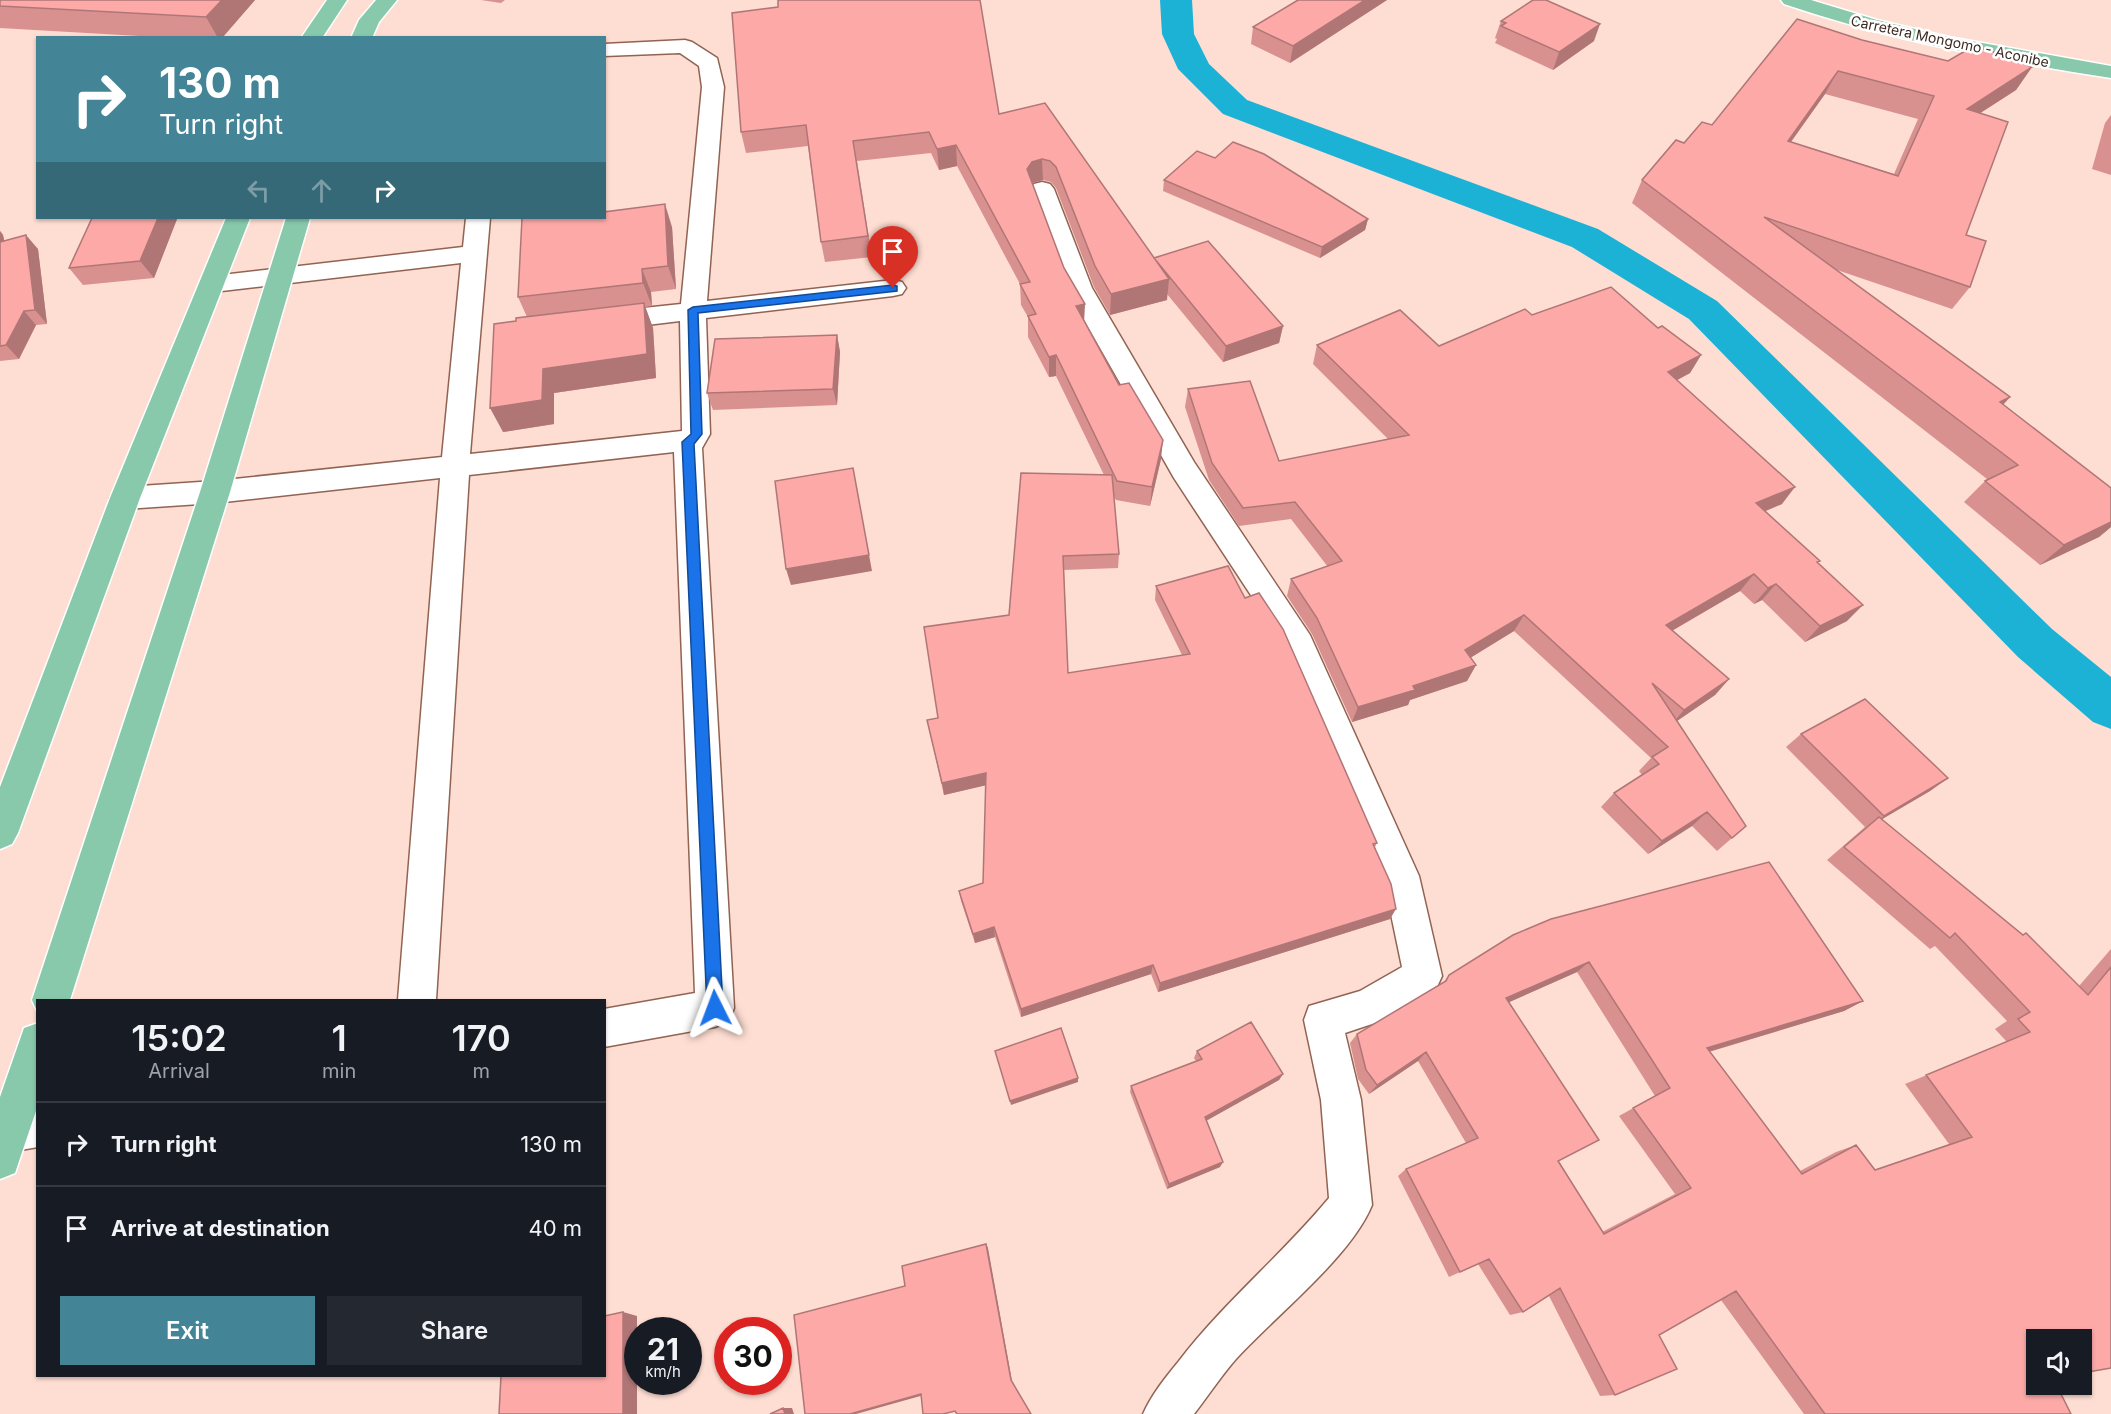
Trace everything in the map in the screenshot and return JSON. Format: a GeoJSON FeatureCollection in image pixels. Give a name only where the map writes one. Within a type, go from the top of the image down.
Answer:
{"type":"FeatureCollection","features":[{"type":"Feature","properties":{"kind":"main road"},"geometry":{"type":"LineString","coordinates":[[312,36],[337,0]]}},
{"type":"Feature","properties":{"kind":"main road"},"geometry":{"type":"LineString","coordinates":[[362,36],[369,20],[387,0]]}},
{"type":"Feature","properties":{"kind":"main road","name":"Carretera Mongomo - Aconibe"},"geometry":{"type":"LineString","coordinates":[[1791,0],[1851,21],[1905,35],[1997,54],[2111,72]]}},
{"type":"Feature","properties":{"kind":"main road"},"geometry":{"type":"LineString","coordinates":[[0,833],[125,498],[238,219]]}},
{"type":"Feature","properties":{"kind":"main road"},"geometry":{"type":"LineString","coordinates":[[51,999],[214,492],[298,219]]}},
{"type":"Feature","properties":{"kind":"main road"},"geometry":{"type":"LineString","coordinates":[[15,1139],[36,1050]]}},
{"type":"Feature","properties":{"kind":"street"},"geometry":{"type":"LineString","coordinates":[[125,498],[214,492],[694,440],[696,434],[693,310],[713,87],[709,63],[685,46],[606,50]]}},
{"type":"Feature","properties":{"kind":"street"},"geometry":{"type":"LineString","coordinates":[[1042,189],[1079,288],[1184,470],[1294,635],[1401,876],[1423,976],[1367,1008],[1323,1020],[1341,1100],[1351,1205],[1318,1244],[1219,1345],[1166,1414]]}},
{"type":"Feature","properties":{"kind":"street"},"geometry":{"type":"LineString","coordinates":[[417,999],[455,467],[479,337],[474,254],[478,219]]}},
{"type":"Feature","properties":{"kind":"street"},"geometry":{"type":"LineString","coordinates":[[213,284],[474,254]]}},
{"type":"Feature","properties":{"kind":"street"},"geometry":{"type":"LineString","coordinates":[[586,324],[893,288]]}},
{"type":"Feature","properties":{"kind":"street"},"geometry":{"type":"LineString","coordinates":[[606,1028],[715,1008],[688,442]]}},
{"type":"Feature","properties":{"kind":"building"},"geometry":{"type":"Polygon","coordinates":[[[0,0],[222,0],[206,17],[0,6],[0,0]]]}},
{"type":"Feature","properties":{"kind":"building"},"geometry":{"type":"Polygon","coordinates":[[[778,0],[980,0],[999,114],[1045,103],[1169,279],[1111,294],[1095,266],[1056,167],[1050,161],[1042,159],[1032,162],[1027,169],[1064,268],[1085,304],[1076,306],[1119,385],[1129,383],[1163,440],[1152,487],[1117,481],[1056,355],[1049,357],[1028,316],[1036,314],[1020,284],[1030,282],[956,145],[937,149],[929,132],[853,141],[868,236],[821,242],[806,125],[741,132],[732,13],[778,7],[778,0]]]}},
{"type":"Feature","properties":{"kind":"building"},"geometry":{"type":"Polygon","coordinates":[[[1298,0],[1365,0],[1293,46],[1253,27],[1298,0]]]}},
{"type":"Feature","properties":{"kind":"building"},"geometry":{"type":"Polygon","coordinates":[[[1533,0],[1546,0],[1600,24],[1559,52],[1501,26],[1506,23],[1501,21],[1533,0]]]}},
{"type":"Feature","properties":{"kind":"building"},"geometry":{"type":"Polygon","coordinates":[[[1797,19],[1862,40],[1948,61],[1965,51],[1986,49],[2032,67],[1967,109],[2008,122],[1966,235],[1986,241],[1970,287],[1764,217],[2010,397],[2000,402],[2111,488],[2111,522],[2064,545],[1985,481],[2018,465],[1642,180],[1676,140],[1684,143],[1702,122],[1712,125],[1797,19]],[[1838,71],[1788,141],[1898,176],[1934,96],[1838,71]]]}},
{"type":"Feature","properties":{"kind":"building"},"geometry":{"type":"Polygon","coordinates":[[[1233,142],[1264,154],[1368,219],[1322,247],[1164,180],[1197,151],[1215,158],[1233,142]]]}},
{"type":"Feature","properties":{"kind":"building"},"geometry":{"type":"Polygon","coordinates":[[[665,204],[668,266],[642,269],[643,283],[518,297],[522,219],[606,219],[606,212],[665,204]]]}},
{"type":"Feature","properties":{"kind":"building"},"geometry":{"type":"Polygon","coordinates":[[[92,219],[158,219],[140,261],[69,268],[92,219]]]}},
{"type":"Feature","properties":{"kind":"building"},"geometry":{"type":"Polygon","coordinates":[[[26,235],[35,310],[24,311],[6,345],[0,346],[0,242],[26,235]]]}},
{"type":"Feature","properties":{"kind":"building"},"geometry":{"type":"Polygon","coordinates":[[[1208,241],[1283,326],[1226,346],[1154,258],[1208,241]]]}},
{"type":"Feature","properties":{"kind":"building"},"geometry":{"type":"Polygon","coordinates":[[[1611,287],[1658,328],[1662,326],[1701,355],[1668,372],[1795,487],[1756,503],[1820,561],[1817,562],[1863,605],[1820,626],[1776,584],[1768,588],[1754,574],[1666,625],[1729,679],[1684,710],[1652,683],[1746,826],[1732,838],[1707,812],[1662,841],[1614,793],[1659,764],[1652,757],[1668,747],[1524,615],[1465,650],[1476,665],[1413,686],[1415,690],[1358,707],[1317,618],[1291,579],[1342,561],[1295,502],[1243,508],[1212,463],[1188,389],[1250,381],[1279,461],[1409,435],[1317,345],[1400,310],[1439,346],[1525,309],[1532,315],[1611,287]]]}},
{"type":"Feature","properties":{"kind":"building"},"geometry":{"type":"Polygon","coordinates":[[[644,303],[647,354],[543,369],[542,400],[490,408],[494,324],[516,321],[516,318],[644,303]]]}},
{"type":"Feature","properties":{"kind":"building"},"geometry":{"type":"Polygon","coordinates":[[[837,335],[833,389],[707,393],[715,339],[837,335]]]}},
{"type":"Feature","properties":{"kind":"building"},"geometry":{"type":"Polygon","coordinates":[[[853,468],[869,555],[786,569],[775,481],[853,468]]]}},
{"type":"Feature","properties":{"kind":"building"},"geometry":{"type":"Polygon","coordinates":[[[1021,473],[1112,475],[1119,554],[1063,556],[1068,673],[1190,654],[1156,586],[1228,566],[1245,598],[1259,593],[1283,629],[1377,843],[1373,844],[1391,884],[1396,909],[1160,983],[1153,965],[1021,1009],[994,927],[973,934],[959,891],[983,883],[986,773],[942,783],[927,720],[938,718],[924,627],[1009,615],[1021,473]]]}},
{"type":"Feature","properties":{"kind":"building"},"geometry":{"type":"Polygon","coordinates":[[[1865,699],[1948,778],[1884,816],[1801,734],[1865,699]]]}},
{"type":"Feature","properties":{"kind":"building"},"geometry":{"type":"Polygon","coordinates":[[[1879,817],[2023,935],[2026,933],[2088,995],[2111,967],[2111,1368],[2092,1371],[2092,1329],[2026,1329],[2026,1395],[2062,1395],[2071,1414],[1825,1414],[1736,1291],[1659,1335],[1677,1369],[1615,1395],[1560,1288],[1523,1312],[1489,1259],[1460,1272],[1406,1169],[1478,1138],[1426,1052],[1377,1085],[1366,1070],[1357,1034],[1446,981],[1449,975],[1513,935],[1551,919],[1769,862],[1863,1001],[1707,1048],[1802,1174],[1856,1145],[1875,1170],[1972,1137],[1926,1075],[2030,1032],[2018,1019],[2030,1012],[1955,933],[1950,938],[1844,847],[1879,817]],[[1589,962],[1506,998],[1599,1140],[1558,1161],[1604,1234],[1691,1188],[1633,1108],[1670,1088],[1589,962]]]}},
{"type":"Feature","properties":{"kind":"building"},"geometry":{"type":"Polygon","coordinates":[[[1251,1022],[1283,1074],[1205,1117],[1223,1162],[1169,1184],[1131,1086],[1202,1059],[1197,1051],[1251,1022]]]}},
{"type":"Feature","properties":{"kind":"building"},"geometry":{"type":"Polygon","coordinates":[[[1061,1028],[1078,1078],[1010,1101],[995,1051],[1061,1028]]]}},
{"type":"Feature","properties":{"kind":"building"},"geometry":{"type":"Polygon","coordinates":[[[986,1244],[1011,1380],[1031,1414],[957,1414],[955,1411],[943,1414],[923,1414],[921,1394],[850,1414],[805,1414],[794,1315],[905,1286],[902,1266],[986,1244]]]}},
{"type":"Feature","properties":{"kind":"building"},"geometry":{"type":"Polygon","coordinates":[[[623,1312],[623,1414],[499,1414],[501,1377],[606,1377],[606,1316],[623,1312]]]}},
{"type":"Feature","properties":{"kind":"building"},"geometry":{"type":"Polygon","coordinates":[[[783,1408],[785,1414],[770,1414],[783,1408]]]}},
{"type":"Feature","properties":{"kind":"waterway"},"geometry":{"type":"LineString","coordinates":[[1176,0],[1178,34],[1195,69],[1235,107],[1585,238],[1703,310],[2035,643],[2111,707]]}},
{"type":"Feature","properties":{"kind":"route"},"geometry":{"type":"LineString","coordinates":[[715,1008],[688,442],[694,440],[696,434],[693,310],[893,288]]}}]}
